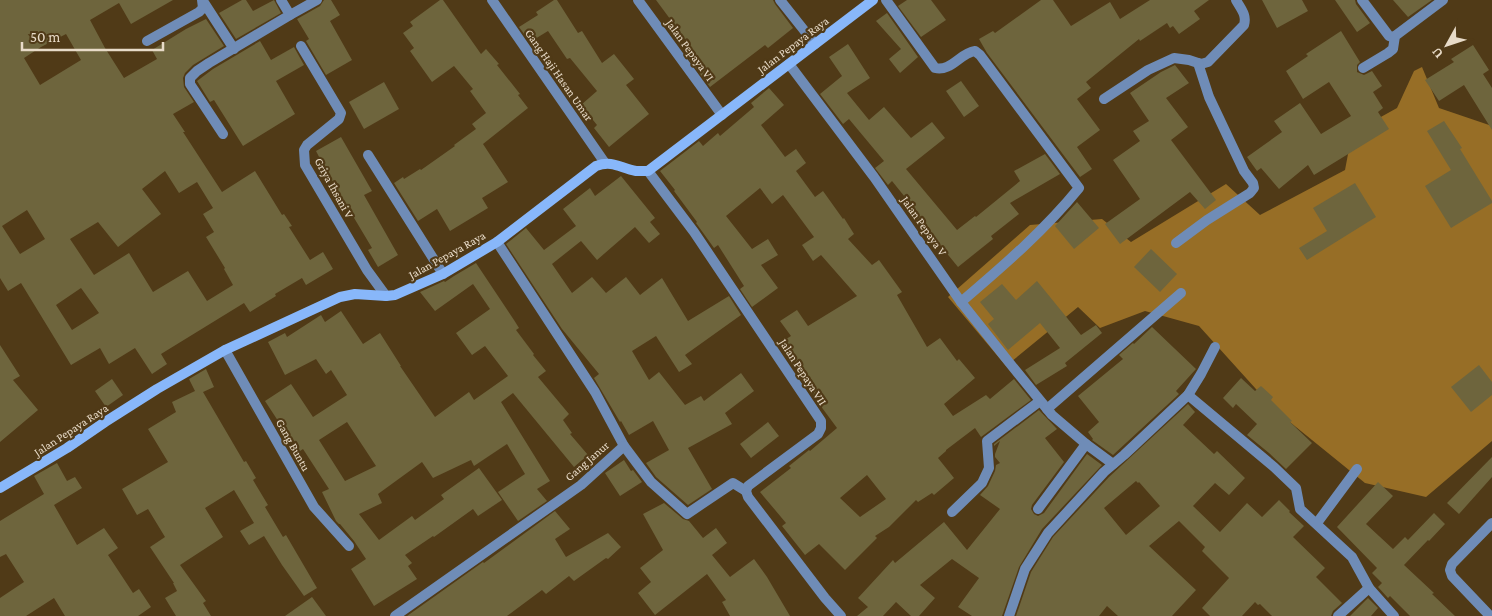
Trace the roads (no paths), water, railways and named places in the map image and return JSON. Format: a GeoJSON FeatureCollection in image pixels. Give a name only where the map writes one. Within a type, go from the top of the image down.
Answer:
{"type":"FeatureCollection","features":[{"type":"Feature","properties":{"kind":"street"},"geometry":{"type":"LineString","coordinates":[[281,0],[290,15]]}},
{"type":"Feature","properties":{"kind":"street"},"geometry":{"type":"LineString","coordinates":[[223,134],[190,84],[192,75],[317,0]]}},
{"type":"Feature","properties":{"kind":"street","name":"Gang Haji Hasan Umar"},"geometry":{"type":"LineString","coordinates":[[492,0],[605,163]]}},
{"type":"Feature","properties":{"kind":"street","name":"Jalan Pepaya VI"},"geometry":{"type":"LineString","coordinates":[[638,0],[722,115]]}},
{"type":"Feature","properties":{"kind":"street"},"geometry":{"type":"LineString","coordinates":[[780,0],[815,44]]}},
{"type":"Feature","properties":{"kind":"street","name":"Jalan Pepaya Raya"},"geometry":{"type":"LineString","coordinates":[[648,171],[873,0]]}},
{"type":"Feature","properties":{"kind":"street"},"geometry":{"type":"LineString","coordinates":[[886,0],[935,68],[942,70],[947,68],[968,52],[975,51],[980,55],[1079,188],[1055,216],[1022,249],[961,302]]}},
{"type":"Feature","properties":{"kind":"street"},"geometry":{"type":"LineString","coordinates":[[1104,99],[1148,70],[1174,58],[1201,64],[1208,62],[1244,25],[1245,14],[1236,0]]}},
{"type":"Feature","properties":{"kind":"street"},"geometry":{"type":"LineString","coordinates":[[1362,0],[1389,36],[1392,37],[1443,0]]}},
{"type":"Feature","properties":{"kind":"street"},"geometry":{"type":"LineString","coordinates":[[202,1],[234,49]]}},
{"type":"Feature","properties":{"kind":"street"},"geometry":{"type":"LineString","coordinates":[[147,41],[199,12],[203,8],[202,1]]}},
{"type":"Feature","properties":{"kind":"street"},"geometry":{"type":"LineString","coordinates":[[1363,68],[1393,49],[1395,36]]}},
{"type":"Feature","properties":{"kind":"street","name":"Griya Ihsani V"},"geometry":{"type":"LineString","coordinates":[[301,46],[341,113],[339,119],[307,145],[304,150],[304,165],[367,270],[386,296]]}},
{"type":"Feature","properties":{"kind":"street"},"geometry":{"type":"LineString","coordinates":[[1176,243],[1207,220],[1250,194],[1254,188],[1254,183],[1244,171],[1209,97],[1198,63]]}},
{"type":"Feature","properties":{"kind":"street","name":"Jalan Pepaya V"},"geometry":{"type":"LineString","coordinates":[[789,64],[874,177],[961,302],[1052,415],[1113,464]]}},
{"type":"Feature","properties":{"kind":"street"},"geometry":{"type":"LineString","coordinates":[[368,155],[443,274]]}},
{"type":"Feature","properties":{"kind":"street"},"geometry":{"type":"LineString","coordinates":[[605,163],[615,164],[636,171],[648,171]]}},
{"type":"Feature","properties":{"kind":"street","name":"Jalan Pepaya Raya"},"geometry":{"type":"LineString","coordinates":[[0,488],[60,452],[157,389],[225,350],[340,297],[355,294],[395,295],[406,292],[443,274],[497,242],[596,166],[605,163]]}},
{"type":"Feature","properties":{"kind":"street","name":"Jalan Pepaya VII"},"geometry":{"type":"LineString","coordinates":[[648,171],[694,232],[821,421],[821,428],[818,434],[748,486],[746,491]]}},
{"type":"Feature","properties":{"kind":"street","name":"Gang Janur"},"geometry":{"type":"LineString","coordinates":[[395,616],[574,490],[624,446],[595,392],[497,242]]}},
{"type":"Feature","properties":{"kind":"street"},"geometry":{"type":"LineString","coordinates":[[952,512],[982,483],[989,468],[987,441],[1044,405],[1181,293]]}},
{"type":"Feature","properties":{"kind":"street"},"geometry":{"type":"LineString","coordinates":[[1009,616],[1025,569],[1048,533],[1104,472],[1188,395],[1215,347]]}},
{"type":"Feature","properties":{"kind":"street","name":"Gang Buntu"},"geometry":{"type":"LineString","coordinates":[[225,350],[314,507],[349,546]]}},
{"type":"Feature","properties":{"kind":"street"},"geometry":{"type":"LineString","coordinates":[[1188,395],[1274,466],[1296,488],[1300,509],[1352,557],[1369,588],[1394,616]]}},
{"type":"Feature","properties":{"kind":"street"},"geometry":{"type":"LineString","coordinates":[[1038,509],[1086,444]]}},
{"type":"Feature","properties":{"kind":"street"},"geometry":{"type":"LineString","coordinates":[[624,446],[651,482],[687,514],[733,483],[746,491],[748,498],[840,616]]}},
{"type":"Feature","properties":{"kind":"street"},"geometry":{"type":"LineString","coordinates":[[1317,523],[1356,469]]}},
{"type":"Feature","properties":{"kind":"street"},"geometry":{"type":"LineString","coordinates":[[1490,616],[1452,576],[1450,570],[1452,564],[1492,523]]}},
{"type":"Feature","properties":{"kind":"street"},"geometry":{"type":"LineString","coordinates":[[1338,616],[1369,588]]}}]}
